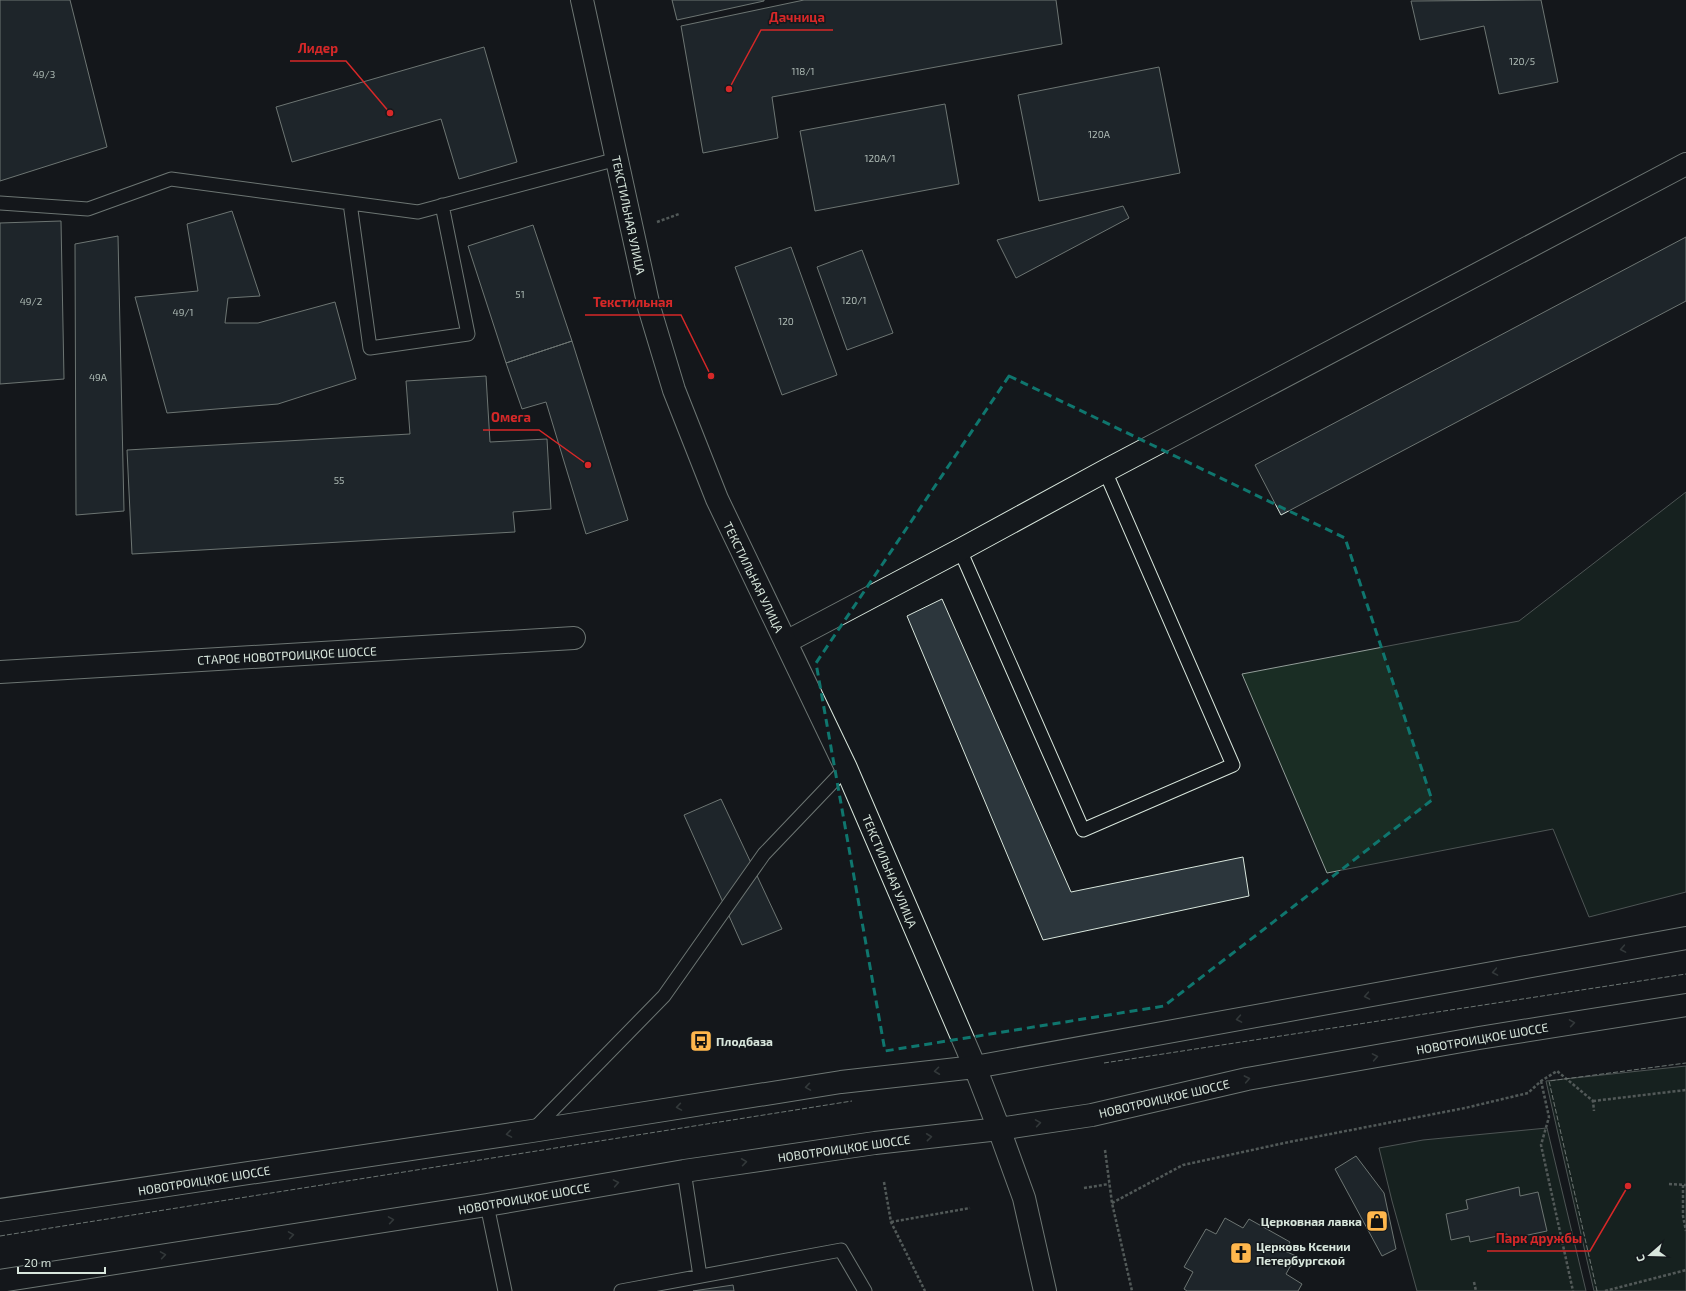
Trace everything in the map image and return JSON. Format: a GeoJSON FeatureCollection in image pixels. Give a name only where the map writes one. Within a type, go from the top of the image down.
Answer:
{"type":"FeatureCollection","features":[{"type":"Feature","properties":{"kind":"main road","name":"ТЕКСТИЛЬНАЯ УЛИЦА"},"geometry":{"type":"LineString","coordinates":[[582,0],[649,307],[674,390],[717,499],[846,768],[943,996],[975,1067],[1024,1198],[1045,1291]]}},
{"type":"Feature","properties":{"kind":"main road"},"geometry":{"type":"LineString","coordinates":[[786,642],[1105,471],[1686,164]]}},
{"type":"Feature","properties":{"kind":"main road","name":"СТАРОЕ НОВОТРОИЦКОЕ ШОССЕ"},"geometry":{"type":"LineString","coordinates":[[0,672],[574,638]]}},
{"type":"Feature","properties":{"kind":"main road","name":"НОВОТРОИЦКОЕ ШОССЕ"},"geometry":{"type":"LineString","coordinates":[[0,1210],[532,1131],[841,1082],[975,1067],[1686,938]]}},
{"type":"Feature","properties":{"kind":"main road","name":"НОВОТРОИЦКОЕ ШОССЕ"},"geometry":{"type":"LineString","coordinates":[[0,1281],[487,1205],[684,1171],[875,1142],[999,1129],[1092,1115],[1247,1079],[1686,1005]]}},
{"type":"Feature","properties":{"kind":"lane"},"geometry":{"type":"LineString","coordinates":[[0,203],[88,209],[171,179],[418,212],[617,159]]}},
{"type":"Feature","properties":{"kind":"lane"},"geometry":{"type":"LineString","coordinates":[[350,203],[370,348],[468,334],[442,205]]}},
{"type":"Feature","properties":{"kind":"lane"},"geometry":{"type":"LineString","coordinates":[[960,550],[1083,830],[1234,764],[1105,471]]}},
{"type":"Feature","properties":{"kind":"lane"},"geometry":{"type":"LineString","coordinates":[[532,1131],[664,996],[764,854],[846,768]]}},
{"type":"Feature","properties":{"kind":"lane"},"geometry":{"type":"LineString","coordinates":[[684,1171],[700,1276]]}},
{"type":"Feature","properties":{"kind":"lane"},"geometry":{"type":"LineString","coordinates":[[487,1205],[505,1291]]}},
{"type":"Feature","properties":{"kind":"lane"},"geometry":{"type":"LineString","coordinates":[[621,1291],[840,1250],[865,1291]]}},
{"type":"Feature","properties":{"kind":"path"},"geometry":{"type":"LineString","coordinates":[[1112,1202],[1183,1165],[1289,1142],[1465,1108],[1528,1093],[1541,1081],[1558,1071],[1593,1101],[1594,1111]]}},
{"type":"Feature","properties":{"kind":"path"},"geometry":{"type":"LineString","coordinates":[[1541,1081],[1549,1117],[1541,1145],[1573,1291]]}},
{"type":"Feature","properties":{"kind":"path"},"geometry":{"type":"LineString","coordinates":[[1593,1101],[1686,1090]]}},
{"type":"Feature","properties":{"kind":"path"},"geometry":{"type":"LineString","coordinates":[[1105,1150],[1112,1202],[1132,1291]]}},
{"type":"Feature","properties":{"kind":"path"},"geometry":{"type":"LineString","coordinates":[[884,1182],[891,1222],[925,1291]]}},
{"type":"Feature","properties":{"kind":"path"},"geometry":{"type":"LineString","coordinates":[[1084,1188],[1109,1184]]}},
{"type":"Feature","properties":{"kind":"path"},"geometry":{"type":"LineString","coordinates":[[1669,1184],[1684,1185],[1683,1216],[1686,1231]]}},
{"type":"Feature","properties":{"kind":"path"},"geometry":{"type":"LineString","coordinates":[[891,1222],[970,1208]]}},
{"type":"Feature","properties":{"kind":"path"},"geometry":{"type":"LineString","coordinates":[[1605,1291],[1686,1270]]}},
{"type":"Feature","properties":{"kind":"path"},"geometry":{"type":"LineString","coordinates":[[1474,1282],[1476,1291]]}},
{"type":"Feature","properties":{"kind":"highlighted area"},"geometry":{"type":"Polygon","coordinates":[[[1009,376],[1345,538],[1432,800],[1164,1006],[885,1051],[816,663],[1009,376]]]}},
{"type":"Feature","properties":{"kind":"green space"},"geometry":{"type":"Polygon","coordinates":[[[1686,492],[1686,892],[1589,917],[1553,829],[1327,873],[1242,674],[1519,621],[1686,492]]]}},
{"type":"Feature","properties":{"kind":"green space"},"geometry":{"type":"Polygon","coordinates":[[[1686,1066],[1686,1291],[1594,1291],[1546,1081],[1686,1066]]]}},
{"type":"Feature","properties":{"kind":"green space"},"geometry":{"type":"Polygon","coordinates":[[[1547,1128],[1586,1291],[1417,1291],[1379,1148],[1423,1140],[1547,1128]]]}},
{"type":"Feature","properties":{"kind":"building"},"geometry":{"type":"Polygon","coordinates":[[[0,0],[70,0],[107,147],[0,181],[0,0]]]}},
{"type":"Feature","properties":{"kind":"building"},"geometry":{"type":"Polygon","coordinates":[[[672,0],[764,0],[764,1],[677,20],[672,0]]]}},
{"type":"Feature","properties":{"kind":"building"},"geometry":{"type":"Polygon","coordinates":[[[804,0],[1056,0],[1062,44],[772,97],[778,138],[703,153],[681,26],[804,0]]]}},
{"type":"Feature","properties":{"kind":"building"},"geometry":{"type":"Polygon","coordinates":[[[1541,0],[1558,82],[1499,94],[1484,26],[1420,40],[1411,1],[1541,0]]]}},
{"type":"Feature","properties":{"kind":"building"},"geometry":{"type":"Polygon","coordinates":[[[484,47],[517,162],[459,179],[441,119],[292,162],[276,107],[484,47]]]}},
{"type":"Feature","properties":{"kind":"building"},"geometry":{"type":"Polygon","coordinates":[[[1159,67],[1180,173],[1039,201],[1018,95],[1159,67]]]}},
{"type":"Feature","properties":{"kind":"building"},"geometry":{"type":"Polygon","coordinates":[[[945,104],[959,184],[815,211],[800,131],[945,104]]]}},
{"type":"Feature","properties":{"kind":"building"},"geometry":{"type":"Polygon","coordinates":[[[1123,206],[1129,218],[1016,278],[997,240],[1123,206]]]}},
{"type":"Feature","properties":{"kind":"building"},"geometry":{"type":"Polygon","coordinates":[[[232,211],[260,296],[228,298],[225,323],[258,323],[335,302],[356,379],[278,404],[167,413],[135,297],[198,291],[187,224],[232,211]]]}},
{"type":"Feature","properties":{"kind":"building"},"geometry":{"type":"Polygon","coordinates":[[[61,221],[64,379],[0,384],[0,223],[61,221]]]}},
{"type":"Feature","properties":{"kind":"building"},"geometry":{"type":"Polygon","coordinates":[[[533,225],[572,341],[506,363],[468,246],[533,225]]]}},
{"type":"Feature","properties":{"kind":"building"},"geometry":{"type":"Polygon","coordinates":[[[118,236],[124,511],[76,515],[75,244],[118,236]]]}},
{"type":"Feature","properties":{"kind":"building"},"geometry":{"type":"Polygon","coordinates":[[[1686,237],[1686,301],[1281,515],[1255,465],[1686,237]]]}},
{"type":"Feature","properties":{"kind":"building"},"geometry":{"type":"Polygon","coordinates":[[[791,247],[837,375],[782,395],[735,267],[791,247]]]}},
{"type":"Feature","properties":{"kind":"building"},"geometry":{"type":"Polygon","coordinates":[[[862,250],[893,333],[847,350],[817,267],[862,250]]]}},
{"type":"Feature","properties":{"kind":"building"},"geometry":{"type":"Polygon","coordinates":[[[572,341],[628,520],[586,534],[546,402],[522,409],[506,363],[572,341]]]}},
{"type":"Feature","properties":{"kind":"building"},"geometry":{"type":"Polygon","coordinates":[[[486,376],[490,442],[547,439],[551,509],[513,512],[515,532],[132,554],[127,450],[410,434],[406,381],[486,376]]]}},
{"type":"Feature","properties":{"kind":"building"},"geometry":{"type":"Polygon","coordinates":[[[942,599],[1071,892],[1243,857],[1249,896],[1043,940],[907,616],[942,599]]]}},
{"type":"Feature","properties":{"kind":"building"},"geometry":{"type":"Polygon","coordinates":[[[721,799],[782,929],[742,945],[684,815],[721,799]]]}},
{"type":"Feature","properties":{"kind":"building","name":"Церковная лавка"},"geometry":{"type":"Polygon","coordinates":[[[1356,1156],[1384,1193],[1396,1249],[1382,1256],[1335,1169],[1356,1156]]]}},
{"type":"Feature","properties":{"kind":"building"},"geometry":{"type":"Polygon","coordinates":[[[1519,1187],[1520,1196],[1538,1192],[1547,1231],[1509,1239],[1507,1234],[1470,1242],[1469,1236],[1451,1240],[1446,1214],[1468,1209],[1466,1200],[1519,1187]]]}},
{"type":"Feature","properties":{"kind":"building","name":"Церковь Ксении Петербургской"},"geometry":{"type":"Polygon","coordinates":[[[1225,1218],[1243,1228],[1249,1219],[1290,1242],[1285,1251],[1296,1256],[1286,1274],[1302,1284],[1298,1291],[1187,1291],[1184,1289],[1193,1272],[1184,1267],[1206,1229],[1216,1234],[1225,1218]]]}},
{"type":"Feature","properties":{"kind":"building"},"geometry":{"type":"Polygon","coordinates":[[[733,1285],[734,1291],[693,1291],[733,1285]]]}},
{"type":"Feature","properties":{"kind":"fence"},"geometry":{"type":"LineString","coordinates":[[1104,1063],[1686,974]]}},
{"type":"Feature","properties":{"kind":"fence"},"geometry":{"type":"LineString","coordinates":[[1597,1291],[1549,1081],[1686,1063]]}},
{"type":"Feature","properties":{"kind":"fence"},"geometry":{"type":"LineString","coordinates":[[0,1236],[852,1101]]}},
{"type":"Feature","properties":{"kind":"place","name":"Дачница"},"geometry":{"type":"Point","coordinates":[729,89]}},
{"type":"Feature","properties":{"kind":"place","name":"Лидер"},"geometry":{"type":"Point","coordinates":[390,113]}},
{"type":"Feature","properties":{"kind":"place","name":"Текстильная"},"geometry":{"type":"Point","coordinates":[711,376]}},
{"type":"Feature","properties":{"kind":"place","name":"Омега"},"geometry":{"type":"Point","coordinates":[588,465]}},
{"type":"Feature","properties":{"kind":"place","name":"Плодбаза"},"geometry":{"type":"Point","coordinates":[701,1041]}},
{"type":"Feature","properties":{"kind":"place","name":"Парк дружбы"},"geometry":{"type":"Point","coordinates":[1628,1186]}},
{"type":"Feature","properties":{"kind":"place","name":"Церковная лавка"},"geometry":{"type":"Point","coordinates":[1377,1221]}},
{"type":"Feature","properties":{"kind":"place","name":"Церковь Ксении Петербургской"},"geometry":{"type":"Point","coordinates":[1241,1253]}}]}
